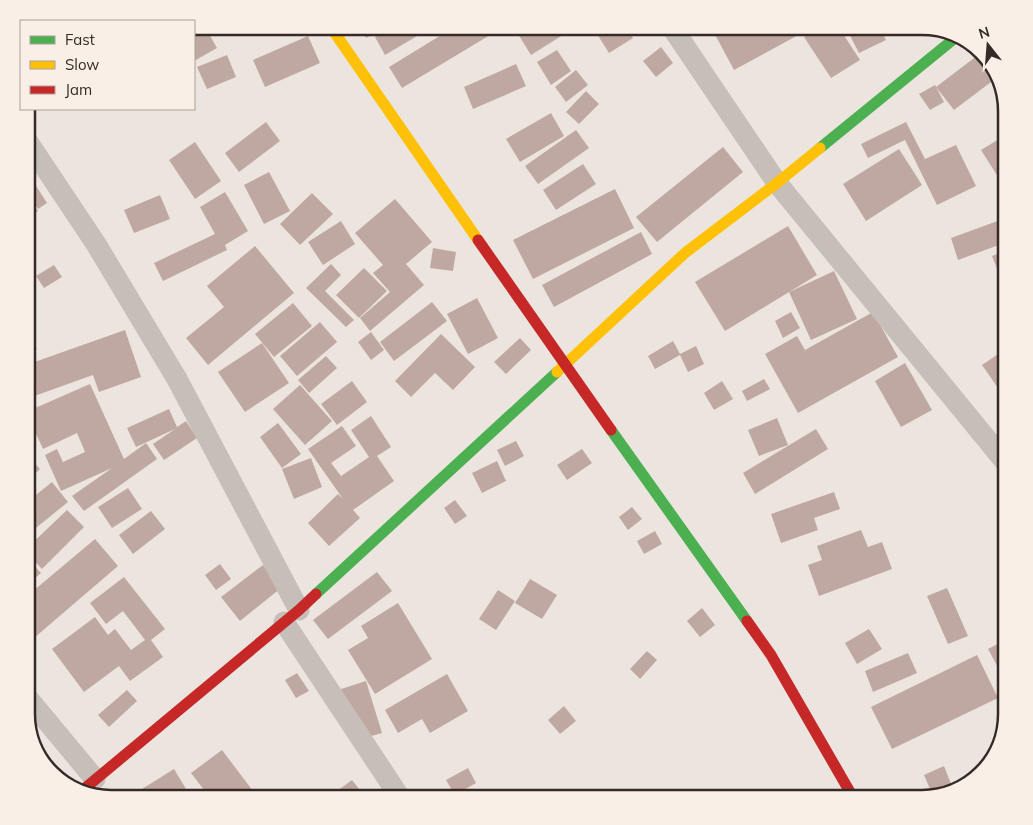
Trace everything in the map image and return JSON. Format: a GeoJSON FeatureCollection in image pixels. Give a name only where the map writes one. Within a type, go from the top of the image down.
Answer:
{"type":"FeatureCollection","features":[{"type":"Feature","properties":{"kind":"street"},"geometry":{"type":"LineString","coordinates":[[336,35],[564,365],[770,655],[849,790]]}},
{"type":"Feature","properties":{"kind":"street"},"geometry":{"type":"LineString","coordinates":[[677,35],[777,183],[998,453]]}},
{"type":"Feature","properties":{"kind":"street"},"geometry":{"type":"LineString","coordinates":[[35,708],[90,784],[291,616],[685,253],[777,183],[951,41]]}},
{"type":"Feature","properties":{"kind":"street"},"geometry":{"type":"LineString","coordinates":[[35,152],[96,244],[177,379],[291,616],[397,790]]}},
{"type":"Feature","properties":{"kind":"building"},"geometry":{"type":"Polygon","coordinates":[[[195,35],[210,35],[217,48],[195,60],[195,35]]]}},
{"type":"Feature","properties":{"kind":"building"},"geometry":{"type":"Polygon","coordinates":[[[378,35],[419,35],[385,55],[375,37],[378,35]]]}},
{"type":"Feature","properties":{"kind":"building"},"geometry":{"type":"Polygon","coordinates":[[[441,35],[490,35],[402,88],[389,67],[441,35]]]}},
{"type":"Feature","properties":{"kind":"building"},"geometry":{"type":"Polygon","coordinates":[[[519,35],[563,35],[531,55],[519,35]]]}},
{"type":"Feature","properties":{"kind":"building"},"geometry":{"type":"Polygon","coordinates":[[[598,35],[631,35],[633,38],[609,53],[598,35]]]}},
{"type":"Feature","properties":{"kind":"building"},"geometry":{"type":"Polygon","coordinates":[[[715,35],[798,35],[734,70],[715,35]]]}},
{"type":"Feature","properties":{"kind":"building"},"geometry":{"type":"Polygon","coordinates":[[[807,35],[844,35],[860,60],[831,78],[804,37],[807,35]]]}},
{"type":"Feature","properties":{"kind":"building"},"geometry":{"type":"Polygon","coordinates":[[[850,35],[884,35],[886,40],[859,53],[850,35]]]}},
{"type":"Feature","properties":{"kind":"building"},"geometry":{"type":"Polygon","coordinates":[[[308,36],[320,63],[265,87],[253,60],[308,36]]]}},
{"type":"Feature","properties":{"kind":"building"},"geometry":{"type":"Polygon","coordinates":[[[661,47],[673,63],[656,77],[643,61],[661,47]]]}},
{"type":"Feature","properties":{"kind":"building"},"geometry":{"type":"Polygon","coordinates":[[[557,50],[571,71],[551,85],[537,62],[557,50]]]}},
{"type":"Feature","properties":{"kind":"building"},"geometry":{"type":"Polygon","coordinates":[[[227,55],[236,77],[207,89],[197,67],[227,55]]]}},
{"type":"Feature","properties":{"kind":"building"},"geometry":{"type":"Polygon","coordinates":[[[516,64],[526,86],[473,109],[464,87],[516,64]]]}},
{"type":"Feature","properties":{"kind":"building"},"geometry":{"type":"Polygon","coordinates":[[[963,66],[963,70],[985,70],[992,82],[954,110],[936,87],[963,66]]]}},
{"type":"Feature","properties":{"kind":"building"},"geometry":{"type":"Polygon","coordinates":[[[576,70],[588,85],[566,102],[555,87],[576,70]]]}},
{"type":"Feature","properties":{"kind":"building"},"geometry":{"type":"Polygon","coordinates":[[[935,85],[944,102],[930,110],[919,94],[935,85]]]}},
{"type":"Feature","properties":{"kind":"building"},"geometry":{"type":"Polygon","coordinates":[[[586,91],[599,104],[579,124],[566,112],[586,91]]]}},
{"type":"Feature","properties":{"kind":"building"},"geometry":{"type":"Polygon","coordinates":[[[551,113],[564,136],[520,162],[506,139],[551,113]]]}},
{"type":"Feature","properties":{"kind":"building"},"geometry":{"type":"Polygon","coordinates":[[[266,122],[280,141],[239,172],[225,153],[266,122]]]}},
{"type":"Feature","properties":{"kind":"building"},"geometry":{"type":"Polygon","coordinates":[[[906,122],[925,159],[956,145],[976,186],[937,205],[905,140],[868,158],[861,144],[906,122]]]}},
{"type":"Feature","properties":{"kind":"building"},"geometry":{"type":"Polygon","coordinates":[[[576,130],[589,148],[538,184],[525,166],[576,130]]]}},
{"type":"Feature","properties":{"kind":"building"},"geometry":{"type":"Polygon","coordinates":[[[998,140],[998,177],[981,150],[998,140]]]}},
{"type":"Feature","properties":{"kind":"building"},"geometry":{"type":"Polygon","coordinates":[[[195,142],[221,181],[195,199],[169,160],[195,142]]]}},
{"type":"Feature","properties":{"kind":"building"},"geometry":{"type":"Polygon","coordinates":[[[723,147],[743,172],[657,242],[636,217],[723,147]]]}},
{"type":"Feature","properties":{"kind":"building"},"geometry":{"type":"Polygon","coordinates":[[[899,149],[922,185],[866,221],[843,184],[899,149]]]}},
{"type":"Feature","properties":{"kind":"building"},"geometry":{"type":"Polygon","coordinates":[[[583,164],[596,184],[556,210],[543,190],[583,164]]]}},
{"type":"Feature","properties":{"kind":"building"},"geometry":{"type":"Polygon","coordinates":[[[269,172],[290,211],[264,224],[244,185],[269,172]]]}},
{"type":"Feature","properties":{"kind":"building"},"geometry":{"type":"Polygon","coordinates":[[[35,184],[47,203],[38,209],[35,204],[35,184]]]}},
{"type":"Feature","properties":{"kind":"building"},"geometry":{"type":"Polygon","coordinates":[[[615,189],[634,228],[533,279],[513,240],[615,189]]]}},
{"type":"Feature","properties":{"kind":"building"},"geometry":{"type":"Polygon","coordinates":[[[225,192],[248,231],[225,245],[227,250],[163,281],[154,263],[215,234],[200,207],[225,192]]]}},
{"type":"Feature","properties":{"kind":"building"},"geometry":{"type":"Polygon","coordinates":[[[312,193],[333,214],[300,245],[280,224],[312,193]]]}},
{"type":"Feature","properties":{"kind":"building"},"geometry":{"type":"Polygon","coordinates":[[[160,195],[170,219],[134,233],[124,210],[160,195]]]}},
{"type":"Feature","properties":{"kind":"building"},"geometry":{"type":"Polygon","coordinates":[[[395,199],[432,242],[406,264],[424,285],[370,331],[360,318],[390,292],[373,273],[383,265],[355,233],[395,199]]]}},
{"type":"Feature","properties":{"kind":"building"},"geometry":{"type":"Polygon","coordinates":[[[341,221],[355,244],[323,265],[308,242],[341,221]]]}},
{"type":"Feature","properties":{"kind":"building"},"geometry":{"type":"Polygon","coordinates":[[[998,221],[998,245],[958,260],[951,238],[998,221]]]}},
{"type":"Feature","properties":{"kind":"building"},"geometry":{"type":"Polygon","coordinates":[[[788,226],[817,275],[725,331],[695,282],[788,226]]]}},
{"type":"Feature","properties":{"kind":"building"},"geometry":{"type":"Polygon","coordinates":[[[641,232],[652,254],[554,307],[542,285],[641,232]]]}},
{"type":"Feature","properties":{"kind":"building"},"geometry":{"type":"Polygon","coordinates":[[[255,246],[294,293],[208,365],[186,338],[224,307],[207,286],[255,246]]]}},
{"type":"Feature","properties":{"kind":"building"},"geometry":{"type":"Polygon","coordinates":[[[433,248],[456,252],[453,271],[430,268],[433,248]]]}},
{"type":"Feature","properties":{"kind":"building"},"geometry":{"type":"Polygon","coordinates":[[[998,254],[998,271],[992,256],[998,254]]]}},
{"type":"Feature","properties":{"kind":"building"},"geometry":{"type":"Polygon","coordinates":[[[331,264],[341,275],[325,291],[354,320],[346,327],[306,288],[331,264]]]}},
{"type":"Feature","properties":{"kind":"building"},"geometry":{"type":"Polygon","coordinates":[[[54,265],[62,277],[44,288],[36,276],[54,265]]]}},
{"type":"Feature","properties":{"kind":"building"},"geometry":{"type":"Polygon","coordinates":[[[364,268],[387,291],[359,318],[336,295],[364,268]]]}},
{"type":"Feature","properties":{"kind":"building"},"geometry":{"type":"Polygon","coordinates":[[[834,271],[857,319],[811,340],[789,292],[834,271]]]}},
{"type":"Feature","properties":{"kind":"building"},"geometry":{"type":"Polygon","coordinates":[[[477,298],[498,338],[468,354],[447,314],[477,298]]]}},
{"type":"Feature","properties":{"kind":"building"},"geometry":{"type":"Polygon","coordinates":[[[432,302],[447,321],[394,361],[380,342],[432,302]]]}},
{"type":"Feature","properties":{"kind":"building"},"geometry":{"type":"Polygon","coordinates":[[[293,303],[312,326],[274,357],[255,334],[293,303]]]}},
{"type":"Feature","properties":{"kind":"building"},"geometry":{"type":"Polygon","coordinates":[[[791,312],[800,328],[783,338],[775,321],[791,312]]]}},
{"type":"Feature","properties":{"kind":"building"},"geometry":{"type":"Polygon","coordinates":[[[873,312],[898,357],[798,413],[765,354],[797,336],[805,350],[873,312]]]}},
{"type":"Feature","properties":{"kind":"building"},"geometry":{"type":"Polygon","coordinates":[[[320,322],[337,342],[297,376],[280,356],[320,322]]]}},
{"type":"Feature","properties":{"kind":"building"},"geometry":{"type":"Polygon","coordinates":[[[125,330],[141,377],[99,392],[93,375],[35,396],[35,362],[125,330]]]}},
{"type":"Feature","properties":{"kind":"building"},"geometry":{"type":"Polygon","coordinates":[[[371,332],[384,350],[371,360],[358,342],[371,332]]]}},
{"type":"Feature","properties":{"kind":"building"},"geometry":{"type":"Polygon","coordinates":[[[441,334],[475,367],[453,390],[435,373],[411,397],[395,381],[441,334]]]}},
{"type":"Feature","properties":{"kind":"building"},"geometry":{"type":"Polygon","coordinates":[[[520,338],[531,350],[506,374],[494,362],[520,338]]]}},
{"type":"Feature","properties":{"kind":"building"},"geometry":{"type":"Polygon","coordinates":[[[673,341],[680,354],[696,346],[704,364],[688,372],[680,355],[655,369],[648,356],[673,341]]]}},
{"type":"Feature","properties":{"kind":"building"},"geometry":{"type":"Polygon","coordinates":[[[262,343],[289,383],[245,412],[218,372],[262,343]]]}},
{"type":"Feature","properties":{"kind":"building"},"geometry":{"type":"Polygon","coordinates":[[[998,354],[998,388],[982,365],[998,354]]]}},
{"type":"Feature","properties":{"kind":"building"},"geometry":{"type":"Polygon","coordinates":[[[326,356],[337,368],[309,393],[298,380],[326,356]]]}},
{"type":"Feature","properties":{"kind":"building"},"geometry":{"type":"Polygon","coordinates":[[[905,363],[932,410],[901,427],[875,381],[905,363]]]}},
{"type":"Feature","properties":{"kind":"building"},"geometry":{"type":"Polygon","coordinates":[[[764,379],[770,389],[747,401],[742,391],[764,379]]]}},
{"type":"Feature","properties":{"kind":"building"},"geometry":{"type":"Polygon","coordinates":[[[352,381],[367,402],[337,425],[321,404],[352,381]]]}},
{"type":"Feature","properties":{"kind":"building"},"geometry":{"type":"Polygon","coordinates":[[[722,381],[733,399],[714,410],[704,393],[722,381]]]}},
{"type":"Feature","properties":{"kind":"building"},"geometry":{"type":"Polygon","coordinates":[[[90,384],[124,459],[146,443],[157,459],[84,511],[72,496],[112,468],[61,491],[45,455],[57,449],[63,462],[85,452],[77,433],[43,449],[35,432],[35,408],[90,384]]]}},
{"type":"Feature","properties":{"kind":"building"},"geometry":{"type":"Polygon","coordinates":[[[300,385],[332,421],[305,445],[273,409],[300,385]]]}},
{"type":"Feature","properties":{"kind":"building"},"geometry":{"type":"Polygon","coordinates":[[[169,409],[177,427],[186,421],[197,438],[164,460],[153,444],[175,429],[136,447],[127,428],[169,409]]]}},
{"type":"Feature","properties":{"kind":"building"},"geometry":{"type":"Polygon","coordinates":[[[371,416],[391,447],[377,456],[394,481],[353,510],[360,518],[329,546],[308,523],[338,494],[343,499],[308,449],[342,426],[356,446],[331,463],[341,476],[369,457],[351,430],[371,416]]]}},
{"type":"Feature","properties":{"kind":"building"},"geometry":{"type":"Polygon","coordinates":[[[777,418],[788,445],[759,456],[748,430],[777,418]]]}},
{"type":"Feature","properties":{"kind":"building"},"geometry":{"type":"Polygon","coordinates":[[[278,423],[301,454],[282,468],[260,437],[278,423]]]}},
{"type":"Feature","properties":{"kind":"building"},"geometry":{"type":"Polygon","coordinates":[[[816,429],[828,449],[755,494],[743,473],[816,429]]]}},
{"type":"Feature","properties":{"kind":"building"},"geometry":{"type":"Polygon","coordinates":[[[516,441],[524,456],[505,466],[497,450],[516,441]]]}},
{"type":"Feature","properties":{"kind":"building"},"geometry":{"type":"Polygon","coordinates":[[[582,449],[592,463],[567,480],[557,465],[582,449]]]}},
{"type":"Feature","properties":{"kind":"building"},"geometry":{"type":"Polygon","coordinates":[[[311,458],[322,487],[294,499],[282,469],[311,458]]]}},
{"type":"Feature","properties":{"kind":"building"},"geometry":{"type":"Polygon","coordinates":[[[497,461],[506,481],[482,493],[472,473],[497,461]]]}},
{"type":"Feature","properties":{"kind":"building"},"geometry":{"type":"Polygon","coordinates":[[[35,464],[40,469],[35,474],[35,464]]]}},
{"type":"Feature","properties":{"kind":"building"},"geometry":{"type":"Polygon","coordinates":[[[52,482],[68,502],[35,529],[35,496],[52,482]]]}},
{"type":"Feature","properties":{"kind":"building"},"geometry":{"type":"Polygon","coordinates":[[[128,488],[142,509],[112,528],[98,507],[128,488]]]}},
{"type":"Feature","properties":{"kind":"building"},"geometry":{"type":"Polygon","coordinates":[[[834,492],[840,509],[814,518],[818,530],[781,543],[771,514],[834,492]]]}},
{"type":"Feature","properties":{"kind":"building"},"geometry":{"type":"Polygon","coordinates":[[[455,500],[467,516],[455,524],[444,508],[455,500]]]}},
{"type":"Feature","properties":{"kind":"building"},"geometry":{"type":"Polygon","coordinates":[[[632,507],[642,519],[628,530],[619,517],[632,507]]]}},
{"type":"Feature","properties":{"kind":"building"},"geometry":{"type":"Polygon","coordinates":[[[67,510],[84,527],[42,569],[35,562],[35,540],[67,510]]]}},
{"type":"Feature","properties":{"kind":"building"},"geometry":{"type":"Polygon","coordinates":[[[151,511],[165,529],[133,554],[119,535],[151,511]]]}},
{"type":"Feature","properties":{"kind":"building"},"geometry":{"type":"Polygon","coordinates":[[[861,530],[868,547],[882,542],[892,569],[819,596],[808,565],[822,560],[817,546],[861,530]]]}},
{"type":"Feature","properties":{"kind":"building"},"geometry":{"type":"Polygon","coordinates":[[[655,531],[662,544],[644,554],[637,541],[655,531]]]}},
{"type":"Feature","properties":{"kind":"building"},"geometry":{"type":"Polygon","coordinates":[[[95,539],[118,566],[35,637],[35,589],[95,539]]]}},
{"type":"Feature","properties":{"kind":"building"},"geometry":{"type":"Polygon","coordinates":[[[220,564],[231,579],[216,590],[205,575],[220,564]]]}},
{"type":"Feature","properties":{"kind":"building"},"geometry":{"type":"Polygon","coordinates":[[[263,565],[281,588],[240,621],[221,597],[263,565]]]}},
{"type":"Feature","properties":{"kind":"building"},"geometry":{"type":"Polygon","coordinates":[[[35,567],[41,573],[35,578],[35,567]]]}},
{"type":"Feature","properties":{"kind":"building"},"geometry":{"type":"Polygon","coordinates":[[[377,572],[392,591],[328,639],[313,620],[377,572]]]}},
{"type":"Feature","properties":{"kind":"building"},"geometry":{"type":"Polygon","coordinates":[[[124,577],[165,629],[151,640],[163,657],[130,681],[119,666],[84,692],[52,649],[95,617],[108,635],[115,629],[131,650],[145,640],[123,611],[106,624],[90,603],[124,577]]]}},
{"type":"Feature","properties":{"kind":"building"},"geometry":{"type":"Polygon","coordinates":[[[530,579],[557,595],[542,619],[515,603],[530,579]]]}},
{"type":"Feature","properties":{"kind":"building"},"geometry":{"type":"Polygon","coordinates":[[[947,588],[968,636],[948,644],[927,596],[947,588]]]}},
{"type":"Feature","properties":{"kind":"building"},"geometry":{"type":"Polygon","coordinates":[[[498,590],[515,601],[496,630],[479,619],[498,590]]]}},
{"type":"Feature","properties":{"kind":"building"},"geometry":{"type":"Polygon","coordinates":[[[398,603],[432,659],[375,694],[348,650],[368,638],[361,626],[398,603]]]}},
{"type":"Feature","properties":{"kind":"building"},"geometry":{"type":"Polygon","coordinates":[[[702,608],[715,625],[700,637],[687,621],[702,608]]]}},
{"type":"Feature","properties":{"kind":"building"},"geometry":{"type":"Polygon","coordinates":[[[869,629],[882,649],[857,664],[845,643],[869,629]]]}},
{"type":"Feature","properties":{"kind":"building"},"geometry":{"type":"Polygon","coordinates":[[[998,644],[998,667],[988,649],[998,644]]]}},
{"type":"Feature","properties":{"kind":"building"},"geometry":{"type":"Polygon","coordinates":[[[647,651],[657,660],[640,679],[630,669],[647,651]]]}},
{"type":"Feature","properties":{"kind":"building"},"geometry":{"type":"Polygon","coordinates":[[[908,653],[917,673],[873,692],[865,671],[908,653]]]}},
{"type":"Feature","properties":{"kind":"building"},"geometry":{"type":"Polygon","coordinates":[[[977,655],[998,698],[892,749],[871,707],[977,655]]]}},
{"type":"Feature","properties":{"kind":"building"},"geometry":{"type":"Polygon","coordinates":[[[297,673],[309,691],[296,698],[285,680],[297,673]]]}},
{"type":"Feature","properties":{"kind":"building"},"geometry":{"type":"Polygon","coordinates":[[[447,674],[468,711],[430,733],[422,719],[398,733],[385,710],[447,674]]]}},
{"type":"Feature","properties":{"kind":"building"},"geometry":{"type":"Polygon","coordinates":[[[366,681],[382,733],[354,741],[338,690],[366,681]]]}},
{"type":"Feature","properties":{"kind":"building"},"geometry":{"type":"Polygon","coordinates":[[[127,690],[137,701],[109,727],[98,715],[127,690]]]}},
{"type":"Feature","properties":{"kind":"building"},"geometry":{"type":"Polygon","coordinates":[[[564,706],[576,721],[560,734],[548,720],[564,706]]]}},
{"type":"Feature","properties":{"kind":"building"},"geometry":{"type":"Polygon","coordinates":[[[222,750],[252,790],[204,790],[191,773],[222,750]]]}},
{"type":"Feature","properties":{"kind":"building"},"geometry":{"type":"Polygon","coordinates":[[[944,766],[951,784],[930,789],[924,775],[944,766]]]}},
{"type":"Feature","properties":{"kind":"building"},"geometry":{"type":"Polygon","coordinates":[[[468,768],[476,783],[464,790],[452,790],[446,780],[468,768]]]}},
{"type":"Feature","properties":{"kind":"building"},"geometry":{"type":"Polygon","coordinates":[[[174,769],[187,790],[140,790],[174,769]]]}},
{"type":"Feature","properties":{"kind":"building"},"geometry":{"type":"Polygon","coordinates":[[[352,780],[360,790],[338,790],[352,780]]]}},
{"type":"Feature","properties":{"kind":"traffic: fast"},"geometry":{"type":"LineString","coordinates":[[820,148],[951,41]]}},
{"type":"Feature","properties":{"kind":"traffic: fast"},"geometry":{"type":"LineString","coordinates":[[316,594],[557,372]]}},
{"type":"Feature","properties":{"kind":"traffic: fast"},"geometry":{"type":"LineString","coordinates":[[611,430],[747,621]]}},
{"type":"Feature","properties":{"kind":"traffic: slow"},"geometry":{"type":"LineString","coordinates":[[336,35],[478,240]]}},
{"type":"Feature","properties":{"kind":"traffic: slow"},"geometry":{"type":"LineString","coordinates":[[557,372],[685,253],[820,148]]}},
{"type":"Feature","properties":{"kind":"traffic: jam"},"geometry":{"type":"LineString","coordinates":[[478,240],[611,430]]}},
{"type":"Feature","properties":{"kind":"traffic: jam"},"geometry":{"type":"LineString","coordinates":[[88,786],[316,594]]}},
{"type":"Feature","properties":{"kind":"traffic: jam"},"geometry":{"type":"LineString","coordinates":[[747,621],[771,655],[849,790]]}}]}
